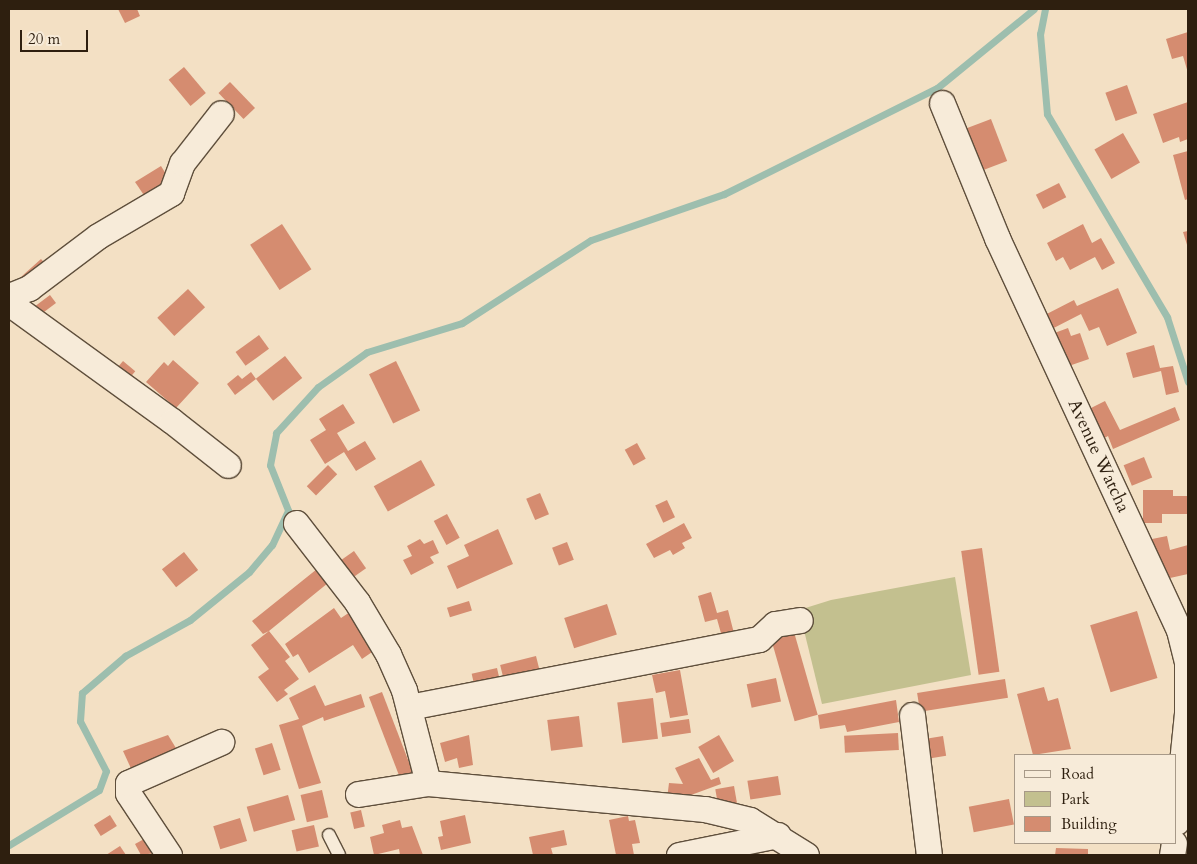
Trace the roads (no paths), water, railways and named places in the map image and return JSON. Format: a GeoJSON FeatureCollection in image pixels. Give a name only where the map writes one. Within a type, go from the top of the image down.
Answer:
{"type":"FeatureCollection","features":[{"type":"Feature","properties":{"kind":"street","name":"Avenue Watcha"},"geometry":{"type":"LineString","coordinates":[[942,103],[998,238],[1179,630],[1187,662],[1187,713],[1177,812]]}},
{"type":"Feature","properties":{"kind":"street"},"geometry":{"type":"LineString","coordinates":[[9,296],[30,288],[98,236],[171,193],[182,163],[221,113]]}},
{"type":"Feature","properties":{"kind":"street"},"geometry":{"type":"LineString","coordinates":[[9,303],[172,421],[228,465]]}},
{"type":"Feature","properties":{"kind":"street"},"geometry":{"type":"LineString","coordinates":[[296,523],[374,627],[388,654],[409,707],[428,783]]}},
{"type":"Feature","properties":{"kind":"street"},"geometry":{"type":"LineString","coordinates":[[409,707],[758,639],[775,624],[800,620]]}},
{"type":"Feature","properties":{"kind":"street"},"geometry":{"type":"LineString","coordinates":[[912,715],[929,855]]}},
{"type":"Feature","properties":{"kind":"street"},"geometry":{"type":"LineString","coordinates":[[169,855],[128,793],[128,784],[221,742]]}},
{"type":"Feature","properties":{"kind":"street"},"geometry":{"type":"LineString","coordinates":[[358,794],[428,783],[705,809],[750,820],[778,835],[806,855]]}},
{"type":"Feature","properties":{"kind":"street"},"geometry":{"type":"LineString","coordinates":[[679,855],[778,835]]}},
{"type":"Feature","properties":{"kind":"lane"},"geometry":{"type":"LineString","coordinates":[[329,835],[339,855]]}},
{"type":"Feature","properties":{"kind":"waterway"},"geometry":{"type":"LineString","coordinates":[[9,845],[99,790],[106,771],[80,721],[82,693],[125,656],[190,620],[249,572],[272,545],[288,510],[270,465],[276,433],[318,387],[367,352],[462,323],[591,240],[724,194],[937,88],[1034,9]]}},
{"type":"Feature","properties":{"kind":"waterway"},"geometry":{"type":"LineString","coordinates":[[1045,9],[1040,34],[1047,114],[1167,317],[1188,382]]}}]}
